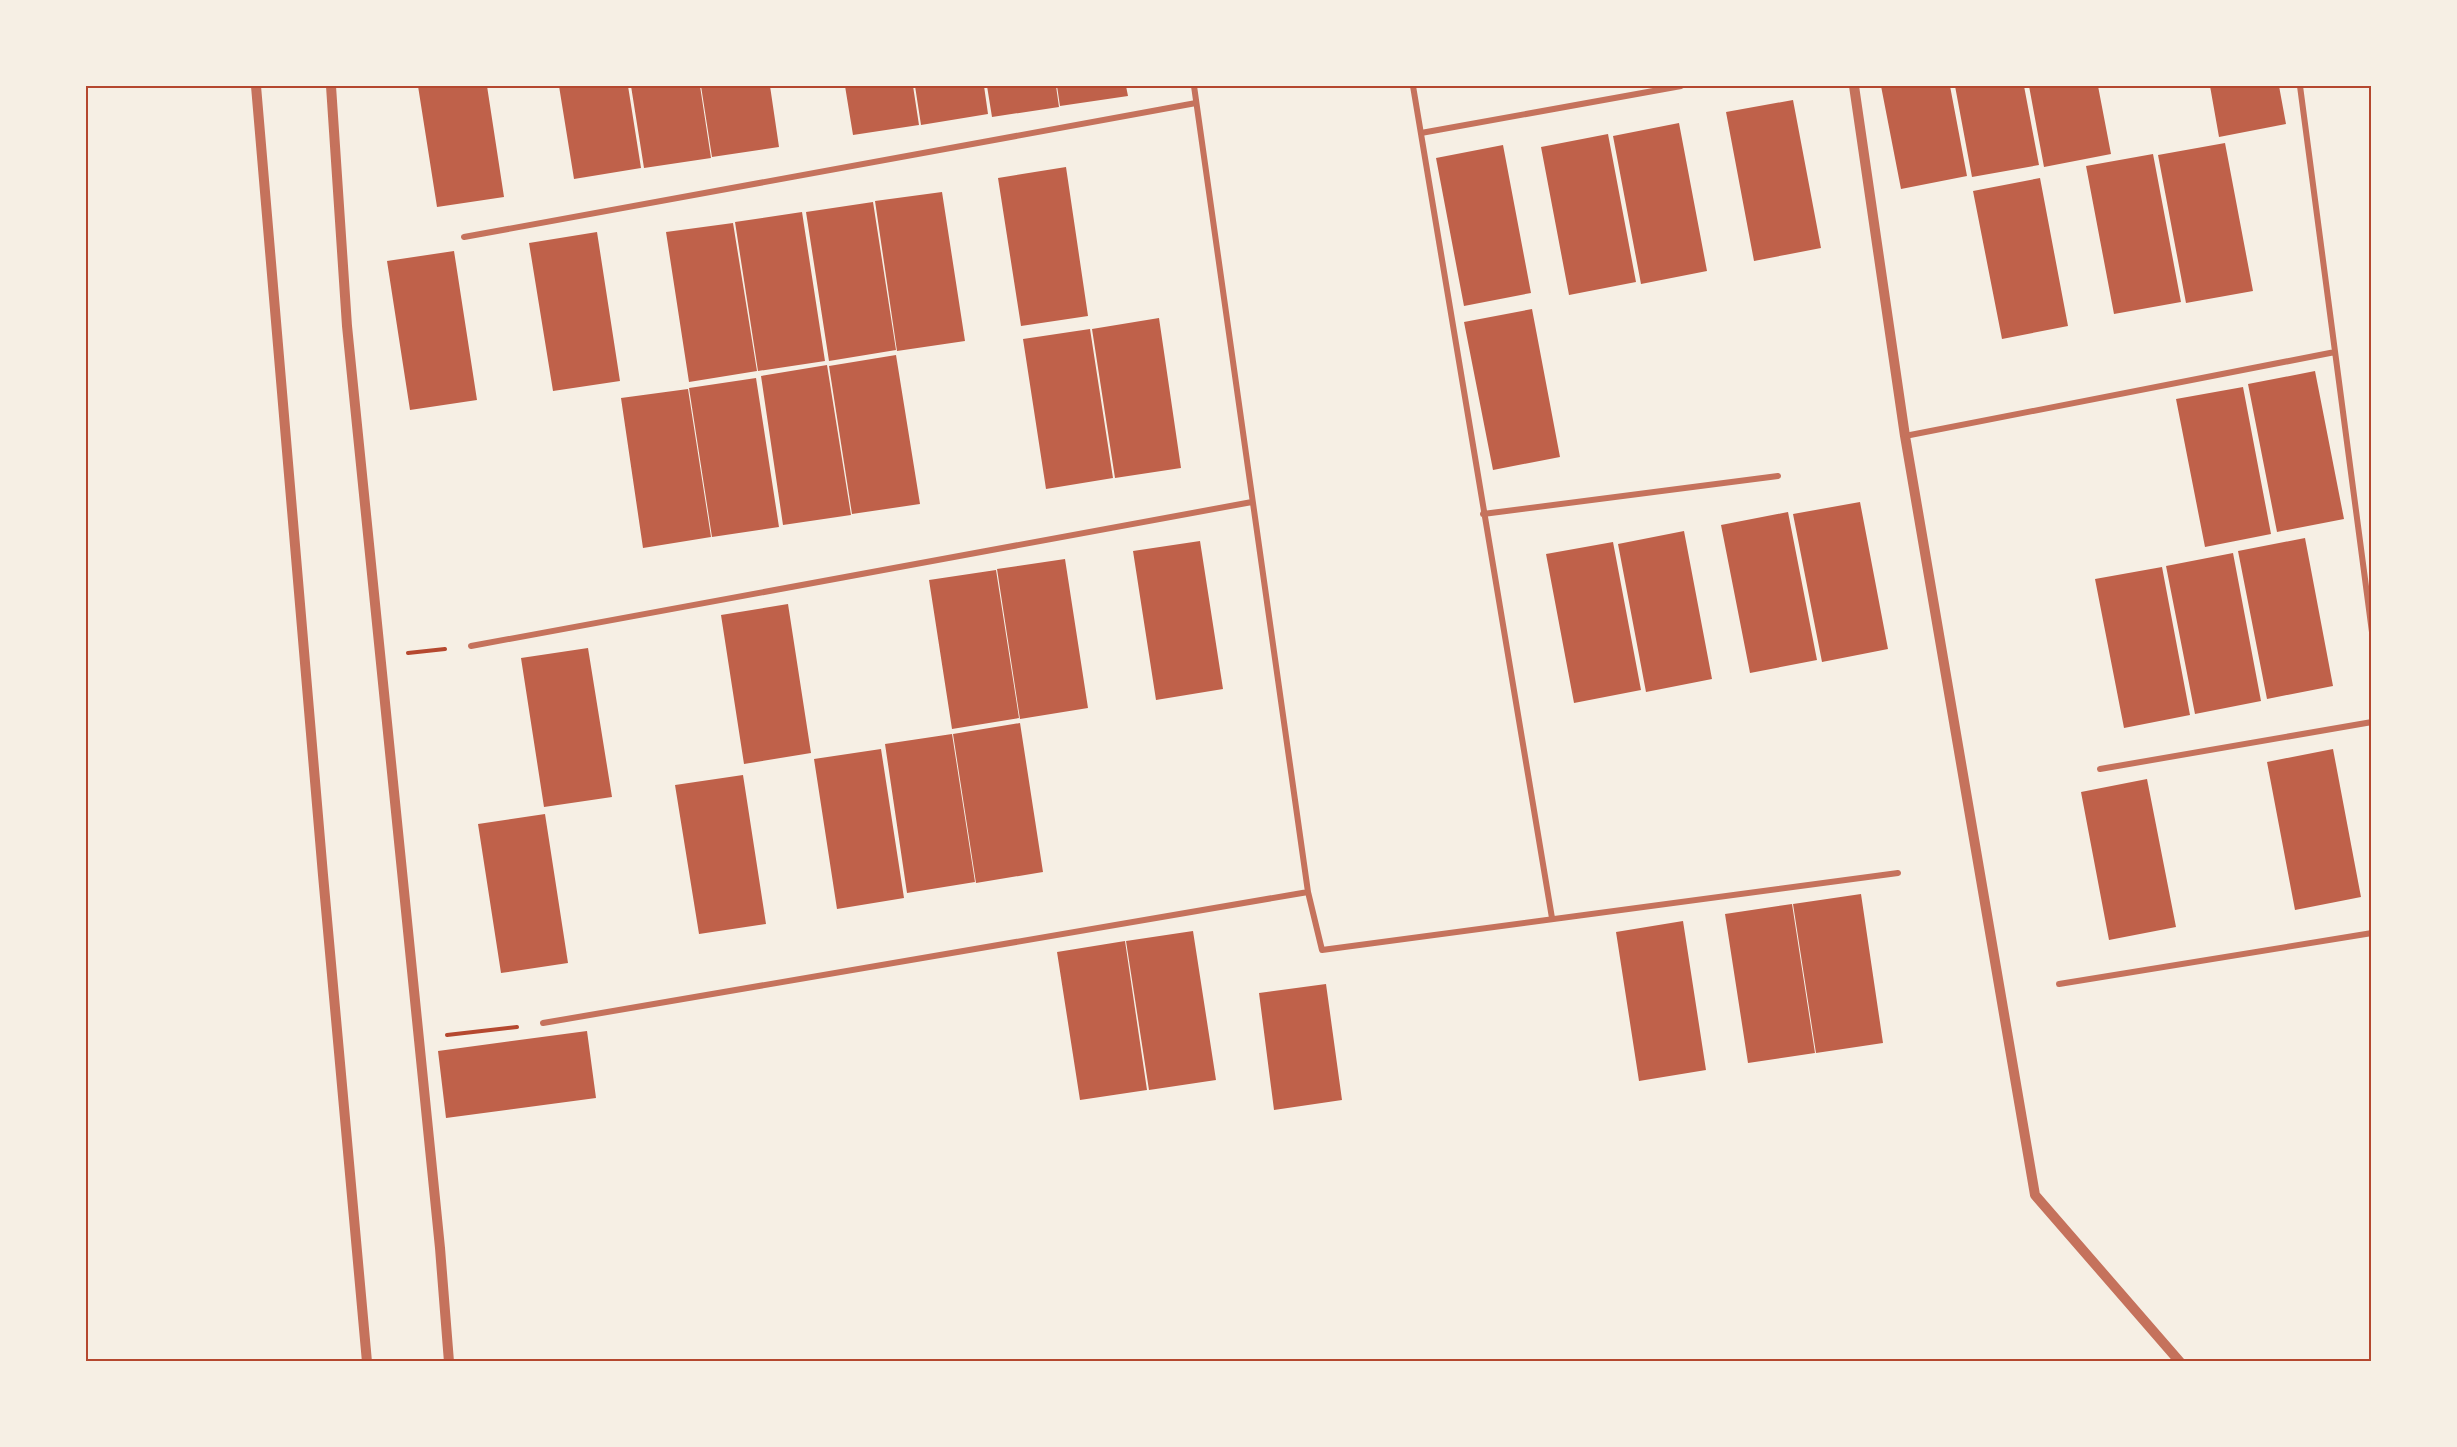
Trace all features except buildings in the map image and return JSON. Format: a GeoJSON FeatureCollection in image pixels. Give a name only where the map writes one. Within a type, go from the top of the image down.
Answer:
{"type":"FeatureCollection","features":[{"type":"Feature","properties":{"kind":"street"},"geometry":{"type":"LineString","coordinates":[[256,86],[367,1362]]}},
{"type":"Feature","properties":{"kind":"street"},"geometry":{"type":"LineString","coordinates":[[332,86],[347,326],[440,1248],[448,1362]]}},
{"type":"Feature","properties":{"kind":"street"},"geometry":{"type":"LineString","coordinates":[[1194,86],[1308,892],[1322,950],[1898,873]]}},
{"type":"Feature","properties":{"kind":"street"},"geometry":{"type":"LineString","coordinates":[[1413,86],[1552,918]]}},
{"type":"Feature","properties":{"kind":"street"},"geometry":{"type":"LineString","coordinates":[[1421,133],[1681,86]]}},
{"type":"Feature","properties":{"kind":"street"},"geometry":{"type":"LineString","coordinates":[[1854,86],[1905,436],[2035,1195],[2180,1362]]}},
{"type":"Feature","properties":{"kind":"street"},"geometry":{"type":"LineString","coordinates":[[2300,86],[2372,632]]}},
{"type":"Feature","properties":{"kind":"street"},"geometry":{"type":"LineString","coordinates":[[464,237],[1196,103]]}},
{"type":"Feature","properties":{"kind":"street"},"geometry":{"type":"LineString","coordinates":[[1905,436],[2334,352]]}},
{"type":"Feature","properties":{"kind":"street"},"geometry":{"type":"LineString","coordinates":[[1483,514],[1778,476]]}},
{"type":"Feature","properties":{"kind":"street"},"geometry":{"type":"LineString","coordinates":[[471,646],[1252,502]]}},
{"type":"Feature","properties":{"kind":"street"},"geometry":{"type":"LineString","coordinates":[[2100,769],[2372,722]]}},
{"type":"Feature","properties":{"kind":"street"},"geometry":{"type":"LineString","coordinates":[[543,1023],[1308,892]]}},
{"type":"Feature","properties":{"kind":"street"},"geometry":{"type":"LineString","coordinates":[[2059,984],[2372,933]]}},
{"type":"Feature","properties":{"kind":"path"},"geometry":{"type":"LineString","coordinates":[[380,656],[471,646]]}},
{"type":"Feature","properties":{"kind":"path"},"geometry":{"type":"LineString","coordinates":[[419,1039],[543,1023]]}}]}
